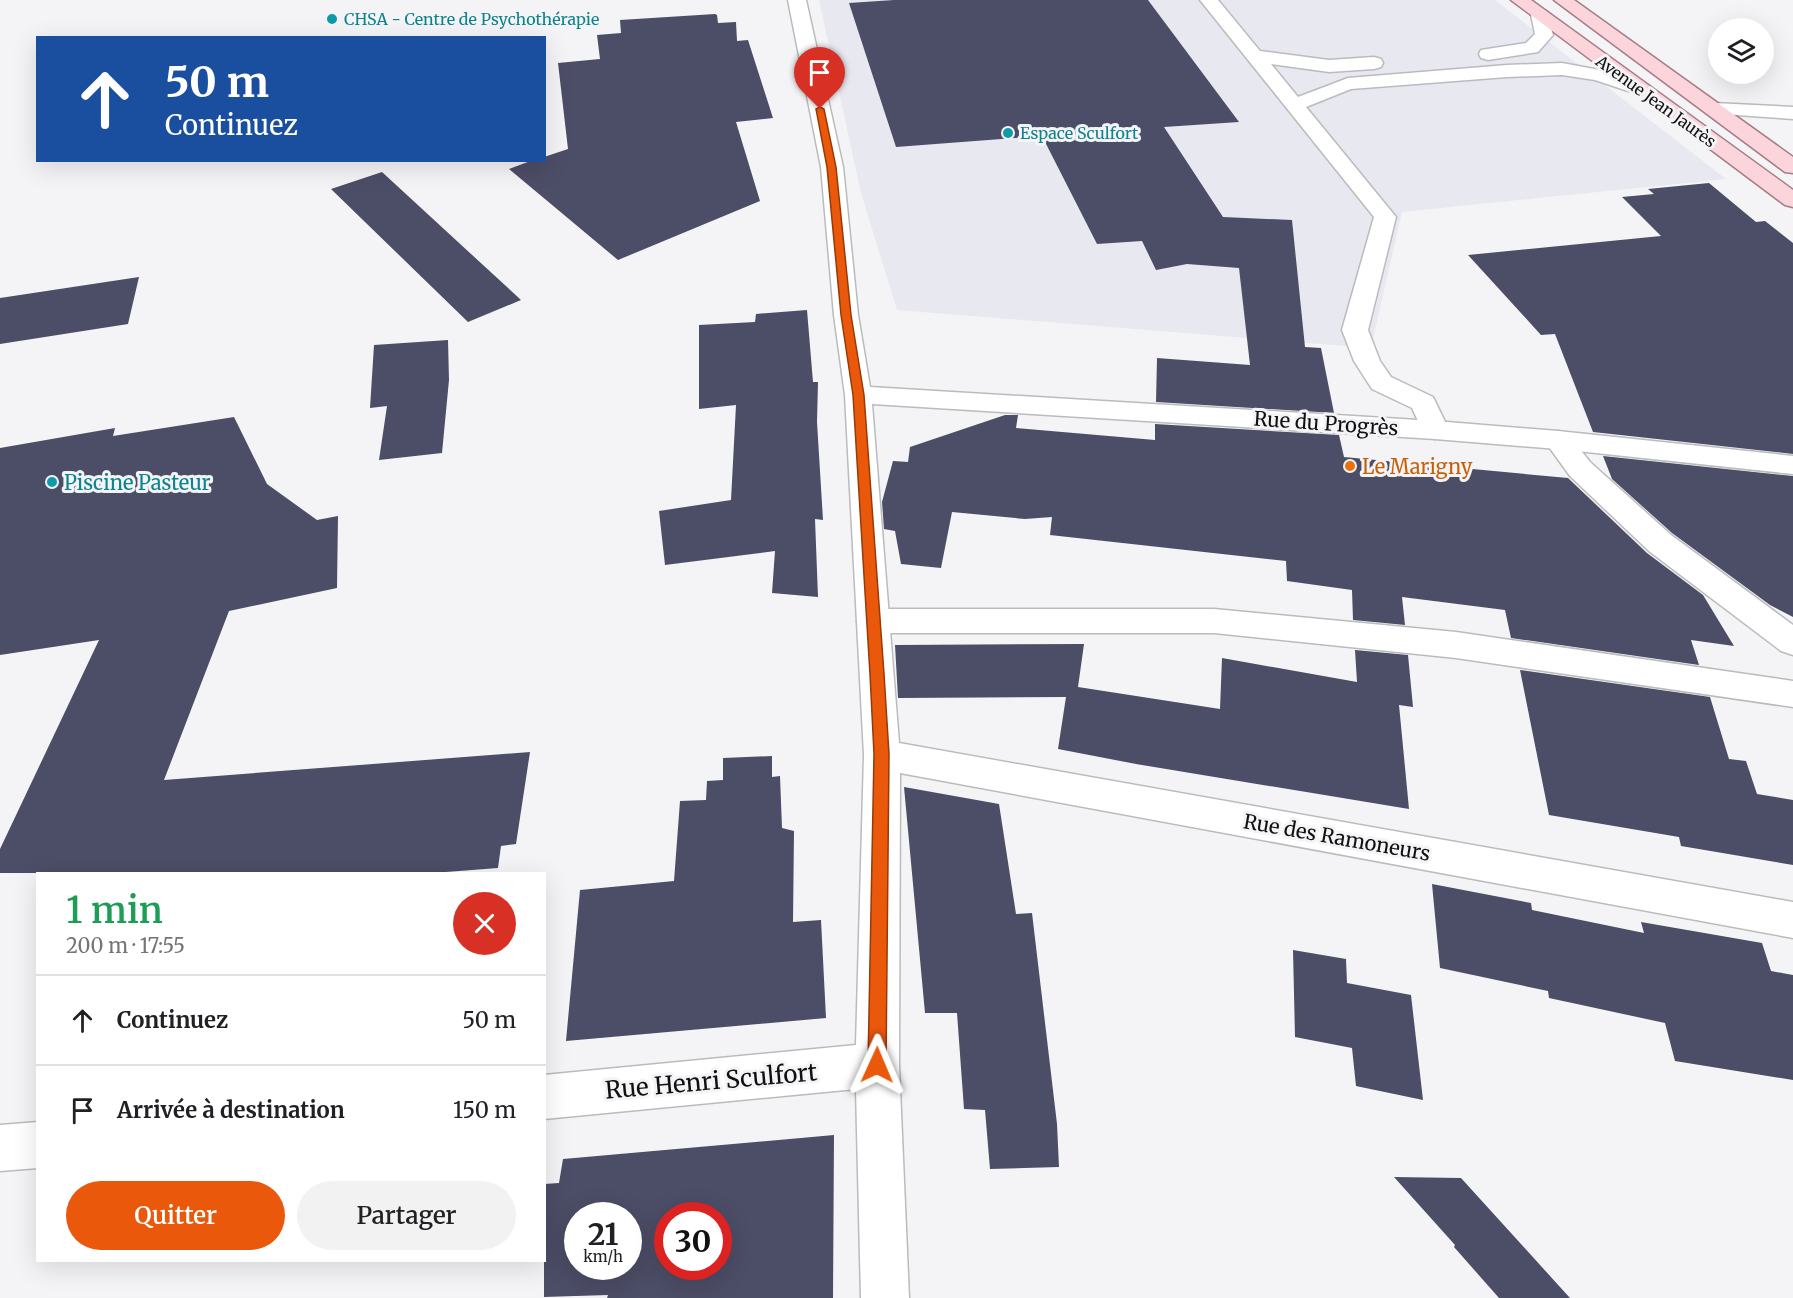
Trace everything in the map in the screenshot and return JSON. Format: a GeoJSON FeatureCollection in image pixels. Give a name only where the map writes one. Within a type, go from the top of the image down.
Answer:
{"type":"FeatureCollection","features":[{"type":"Feature","properties":{"kind":"main road","name":"Avenue Jean Jaurès"},"geometry":{"type":"LineString","coordinates":[[1520,0],[1793,201]]}},
{"type":"Feature","properties":{"kind":"main road","name":"Avenue Jean Jaurès"},"geometry":{"type":"LineString","coordinates":[[1563,0],[1793,167]]}},
{"type":"Feature","properties":{"kind":"street"},"geometry":{"type":"LineString","coordinates":[[797,0],[832,167],[846,315],[858,395],[877,674],[882,754],[877,1065],[885,1298]]}},
{"type":"Feature","properties":{"kind":"street"},"geometry":{"type":"LineString","coordinates":[[1209,0],[1385,217],[1355,330],[1367,361],[1381,383],[1423,403],[1435,430]]}},
{"type":"Feature","properties":{"kind":"street"},"geometry":{"type":"LineString","coordinates":[[1467,56],[1532,48],[1544,35],[1540,15]]}},
{"type":"Feature","properties":{"kind":"street"},"geometry":{"type":"LineString","coordinates":[[1254,56],[1329,66],[1387,62]]}},
{"type":"Feature","properties":{"kind":"street"},"geometry":{"type":"LineString","coordinates":[[1294,105],[1348,84],[1507,71],[1562,69],[1598,75],[1640,89]]}},
{"type":"Feature","properties":{"kind":"street"},"geometry":{"type":"LineString","coordinates":[[1714,109],[1793,113]]}},
{"type":"Feature","properties":{"kind":"street","name":"Rue du Progrès"},"geometry":{"type":"LineString","coordinates":[[858,395],[1435,430],[1558,440],[1793,465]]}},
{"type":"Feature","properties":{"kind":"street"},"geometry":{"type":"LineString","coordinates":[[1558,440],[1580,469],[1660,543],[1793,642]]}},
{"type":"Feature","properties":{"kind":"street"},"geometry":{"type":"LineString","coordinates":[[873,621],[1214,621],[1456,645],[1793,694]]}},
{"type":"Feature","properties":{"kind":"street","name":"Rue des Ramoneurs"},"geometry":{"type":"LineString","coordinates":[[882,754],[1793,920]]}},
{"type":"Feature","properties":{"kind":"street","name":"Rue Henri Sculfort"},"geometry":{"type":"LineString","coordinates":[[546,1097],[877,1065]]}},
{"type":"Feature","properties":{"kind":"street"},"geometry":{"type":"LineString","coordinates":[[0,1148],[36,1145]]}},
{"type":"Feature","properties":{"kind":"shaded area"},"geometry":{"type":"Polygon","coordinates":[[[819,0],[1495,0],[1726,179],[1402,212],[1371,348],[897,310],[861,193],[819,0]]]}},
{"type":"Feature","properties":{"kind":"building","name":"Espace Sculfort"},"geometry":{"type":"Polygon","coordinates":[[[894,0],[1148,0],[1239,122],[1164,127],[1223,217],[1292,220],[1305,347],[1321,348],[1334,413],[1156,402],[1157,358],[1250,365],[1239,268],[1187,264],[1156,270],[1142,241],[1097,244],[1042,136],[896,147],[849,3],[894,0]]]}},
{"type":"Feature","properties":{"kind":"building"},"geometry":{"type":"Polygon","coordinates":[[[715,14],[718,23],[736,22],[737,41],[748,40],[773,118],[736,122],[760,201],[618,260],[509,169],[528,162],[546,162],[546,156],[568,149],[558,63],[600,59],[597,35],[621,33],[620,20],[715,14]]]}},
{"type":"Feature","properties":{"kind":"building"},"geometry":{"type":"Polygon","coordinates":[[[382,172],[521,300],[468,322],[331,189],[382,172]]]}},
{"type":"Feature","properties":{"kind":"building"},"geometry":{"type":"Polygon","coordinates":[[[1709,183],[1756,222],[1765,221],[1793,243],[1793,454],[1593,432],[1555,334],[1541,335],[1468,255],[1661,236],[1622,197],[1654,194],[1648,189],[1709,183]]]}},
{"type":"Feature","properties":{"kind":"building"},"geometry":{"type":"Polygon","coordinates":[[[139,277],[128,324],[0,344],[0,298],[139,277]]]}},
{"type":"Feature","properties":{"kind":"building"},"geometry":{"type":"Polygon","coordinates":[[[807,310],[813,382],[818,382],[817,422],[823,520],[815,519],[818,597],[772,593],[775,551],[665,565],[659,511],[731,500],[736,405],[699,409],[699,325],[755,322],[756,314],[807,310]]]}},
{"type":"Feature","properties":{"kind":"building"},"geometry":{"type":"Polygon","coordinates":[[[448,340],[449,380],[442,453],[379,460],[387,406],[370,408],[374,345],[448,340]]]}},
{"type":"Feature","properties":{"kind":"building"},"geometry":{"type":"Polygon","coordinates":[[[1005,415],[1018,415],[1016,428],[1155,440],[1155,424],[1339,435],[1344,457],[1568,478],[1647,553],[1703,595],[1734,646],[1691,640],[1699,665],[1511,638],[1505,610],[1402,597],[1405,625],[1353,620],[1352,590],[1287,581],[1286,561],[1050,535],[1052,517],[1025,519],[952,512],[941,568],[901,564],[895,531],[884,529],[882,502],[893,461],[908,462],[910,447],[1005,415]]]}},
{"type":"Feature","properties":{"kind":"building"},"geometry":{"type":"Polygon","coordinates":[[[234,417],[267,484],[317,520],[338,516],[337,588],[229,611],[164,780],[530,752],[516,844],[501,846],[498,868],[446,872],[0,873],[0,849],[99,640],[0,655],[0,448],[115,428],[113,436],[234,417]]]}},
{"type":"Feature","properties":{"kind":"building"},"geometry":{"type":"Polygon","coordinates":[[[1603,456],[1793,476],[1793,617],[1770,605],[1672,533],[1612,479],[1603,456]]]}},
{"type":"Feature","properties":{"kind":"building"},"geometry":{"type":"Polygon","coordinates":[[[1084,644],[1078,687],[1220,709],[1222,658],[1357,682],[1355,650],[1408,655],[1413,707],[1399,705],[1409,809],[1058,749],[1066,697],[898,698],[895,645],[1084,644]]]}},
{"type":"Feature","properties":{"kind":"building"},"geometry":{"type":"Polygon","coordinates":[[[1520,670],[1710,697],[1729,759],[1746,761],[1757,794],[1793,800],[1793,865],[1681,846],[1679,837],[1549,815],[1520,670]]]}},
{"type":"Feature","properties":{"kind":"building"},"geometry":{"type":"Polygon","coordinates":[[[772,756],[772,777],[780,776],[782,828],[794,831],[793,922],[821,920],[826,1018],[566,1041],[580,890],[674,881],[680,801],[706,800],[707,781],[723,780],[723,758],[772,756]]]}},
{"type":"Feature","properties":{"kind":"building"},"geometry":{"type":"Polygon","coordinates":[[[904,787],[999,804],[1016,914],[1032,913],[1057,1124],[1059,1167],[990,1169],[985,1110],[964,1109],[957,1013],[925,1013],[904,787]]]}},
{"type":"Feature","properties":{"kind":"building"},"geometry":{"type":"Polygon","coordinates":[[[1432,884],[1531,903],[1532,910],[1644,933],[1641,922],[1762,943],[1771,971],[1793,975],[1793,1080],[1675,1061],[1665,1023],[1549,998],[1548,991],[1440,968],[1432,884]]]}},
{"type":"Feature","properties":{"kind":"building"},"geometry":{"type":"Polygon","coordinates":[[[1293,950],[1346,959],[1347,983],[1411,995],[1423,1100],[1356,1086],[1352,1048],[1295,1037],[1293,950]]]}},
{"type":"Feature","properties":{"kind":"building"},"geometry":{"type":"Polygon","coordinates":[[[834,1135],[833,1298],[607,1298],[608,1295],[544,1297],[546,1184],[559,1183],[563,1159],[834,1135]]]}},
{"type":"Feature","properties":{"kind":"building"},"geometry":{"type":"Polygon","coordinates":[[[1394,1177],[1461,1178],[1570,1298],[1499,1298],[1394,1177]]]}},
{"type":"Feature","properties":{"kind":"place","name":"CHSA - Centre de Psychothérapie"},"geometry":{"type":"Point","coordinates":[332,19]}},
{"type":"Feature","properties":{"kind":"place","name":"Espace Sculfort"},"geometry":{"type":"Point","coordinates":[1008,133]}},
{"type":"Feature","properties":{"kind":"place","name":"Le Marigny"},"geometry":{"type":"Point","coordinates":[1350,466]}},
{"type":"Feature","properties":{"kind":"place","name":"Piscine Pasteur"},"geometry":{"type":"Point","coordinates":[52,482]}},
{"type":"Feature","properties":{"kind":"route"},"geometry":{"type":"LineString","coordinates":[[820,109],[832,167],[846,315],[858,395],[882,754],[877,1065]]}}]}
